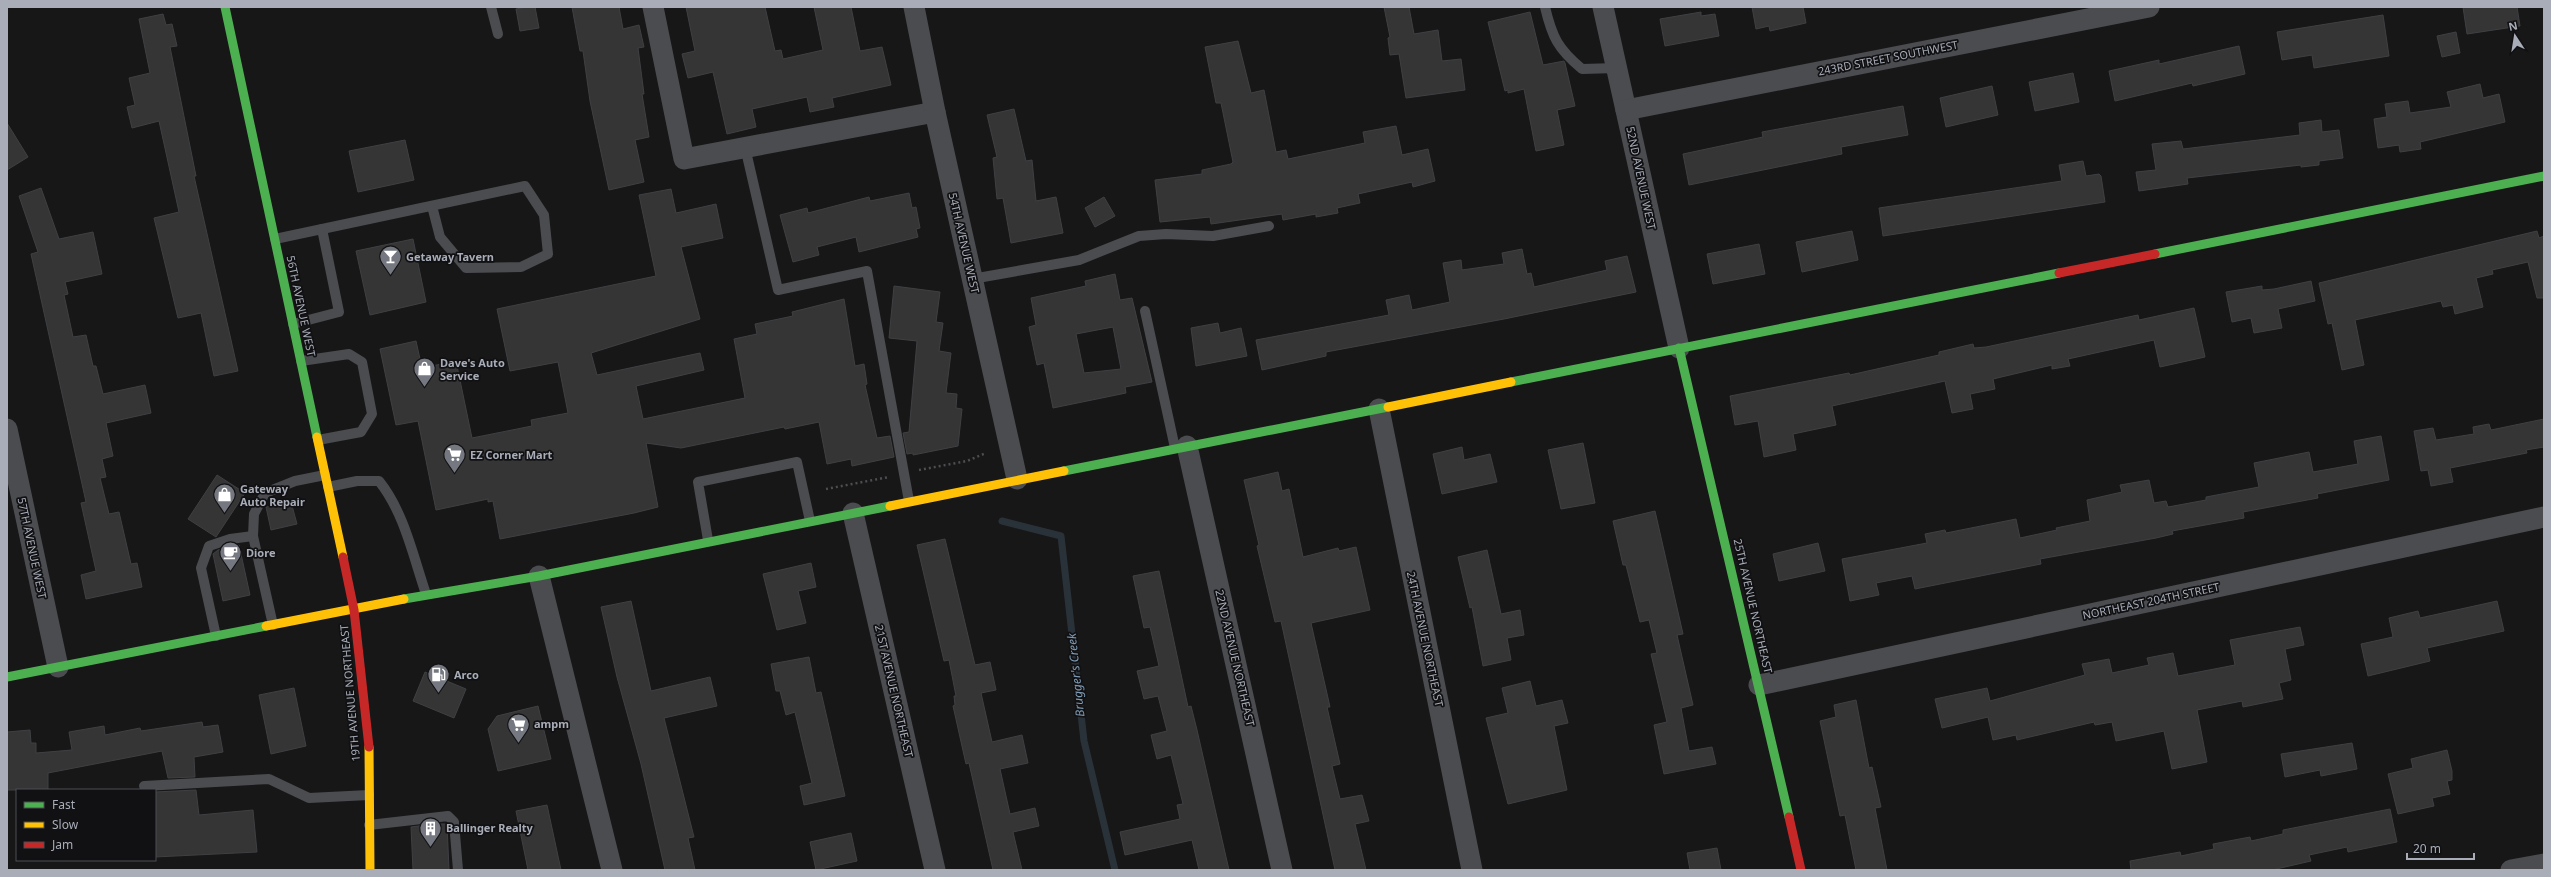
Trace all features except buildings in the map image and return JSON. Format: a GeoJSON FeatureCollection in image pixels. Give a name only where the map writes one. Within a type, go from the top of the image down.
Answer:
{"type":"FeatureCollection","features":[{"type":"Feature","properties":{"kind":"main road","name":"56TH AVENUE WEST"},"geometry":{"type":"LineString","coordinates":[[225,7],[354,610]]}},
{"type":"Feature","properties":{"kind":"main road"},"geometry":{"type":"LineString","coordinates":[[7,677],[354,610],[426,594],[539,576],[708,540],[853,513],[1017,479],[1379,409],[2544,176]]}},
{"type":"Feature","properties":{"kind":"main road","name":"25TH AVENUE NORTHEAST"},"geometry":{"type":"LineString","coordinates":[[1678,348],[1759,685],[1801,870]]}},
{"type":"Feature","properties":{"kind":"main road","name":"19TH AVENUE NORTHEAST"},"geometry":{"type":"LineString","coordinates":[[354,610],[369,741],[370,870]]}},
{"type":"Feature","properties":{"kind":"street"},"geometry":{"type":"LineString","coordinates":[[653,7],[684,159],[935,112]]}},
{"type":"Feature","properties":{"kind":"street","name":"54TH AVENUE WEST"},"geometry":{"type":"LineString","coordinates":[[914,7],[935,112],[1017,479]]}},
{"type":"Feature","properties":{"kind":"street","name":"52ND AVENUE WEST"},"geometry":{"type":"LineString","coordinates":[[1603,7],[1678,348]]}},
{"type":"Feature","properties":{"kind":"street","name":"243RD STREET SOUTHWEST"},"geometry":{"type":"LineString","coordinates":[[1626,110],[2149,7]]}},
{"type":"Feature","properties":{"kind":"street","name":"24TH AVENUE NORTHEAST"},"geometry":{"type":"LineString","coordinates":[[1379,409],[1472,870]]}},
{"type":"Feature","properties":{"kind":"street","name":"57TH AVENUE WEST"},"geometry":{"type":"LineString","coordinates":[[7,429],[58,667]]}},
{"type":"Feature","properties":{"kind":"street","name":"22ND AVENUE NORTHEAST"},"geometry":{"type":"LineString","coordinates":[[1181,447],[1282,870]]}},
{"type":"Feature","properties":{"kind":"street","name":"21ST AVENUE NORTHEAST"},"geometry":{"type":"LineString","coordinates":[[853,513],[935,870]]}},
{"type":"Feature","properties":{"kind":"street","name":"NORTHEAST 204TH STREET"},"geometry":{"type":"LineString","coordinates":[[1759,685],[2544,517]]}},
{"type":"Feature","properties":{"kind":"street"},"geometry":{"type":"LineString","coordinates":[[539,576],[612,870]]}},
{"type":"Feature","properties":{"kind":"street"},"geometry":{"type":"LineString","coordinates":[[2511,870],[2544,864]]}},
{"type":"Feature","properties":{"kind":"lane"},"geometry":{"type":"LineString","coordinates":[[491,7],[498,34]]}},
{"type":"Feature","properties":{"kind":"lane"},"geometry":{"type":"LineString","coordinates":[[1545,7],[1551,33],[1564,54],[1582,69],[1617,68]]}},
{"type":"Feature","properties":{"kind":"lane"},"geometry":{"type":"LineString","coordinates":[[746,147],[778,290],[867,271],[909,501]]}},
{"type":"Feature","properties":{"kind":"lane"},"geometry":{"type":"LineString","coordinates":[[275,239],[525,186],[544,215],[548,254],[522,267],[466,268],[440,237],[432,206]]}},
{"type":"Feature","properties":{"kind":"lane"},"geometry":{"type":"LineString","coordinates":[[972,279],[1079,260],[1139,236],[1166,234],[1213,236],[1269,226]]}},
{"type":"Feature","properties":{"kind":"lane"},"geometry":{"type":"LineString","coordinates":[[293,324],[339,312],[322,229]]}},
{"type":"Feature","properties":{"kind":"lane"},"geometry":{"type":"LineString","coordinates":[[1145,311],[1181,447]]}},
{"type":"Feature","properties":{"kind":"lane"},"geometry":{"type":"LineString","coordinates":[[301,361],[349,354],[362,362],[372,414],[361,432],[318,440]]}},
{"type":"Feature","properties":{"kind":"lane"},"geometry":{"type":"LineString","coordinates":[[708,540],[698,482],[797,462],[810,521]]}},
{"type":"Feature","properties":{"kind":"lane"},"geometry":{"type":"LineString","coordinates":[[273,625],[253,536],[254,514],[265,493],[295,481],[325,475]]}},
{"type":"Feature","properties":{"kind":"lane"},"geometry":{"type":"LineString","coordinates":[[328,487],[357,481],[378,481],[389,494],[402,523],[426,594]]}},
{"type":"Feature","properties":{"kind":"lane"},"geometry":{"type":"LineString","coordinates":[[216,636],[201,568],[209,546],[230,539],[253,536]]}},
{"type":"Feature","properties":{"kind":"lane"},"geometry":{"type":"LineString","coordinates":[[144,786],[270,778],[308,798],[369,795]]}},
{"type":"Feature","properties":{"kind":"lane"},"geometry":{"type":"LineString","coordinates":[[369,825],[448,816],[454,822],[458,870]]}},
{"type":"Feature","properties":{"kind":"waterway","name":"Brugger's Creek"},"geometry":{"type":"LineString","coordinates":[[1002,521],[1061,536],[1084,741],[1115,870]]}},
{"type":"Feature","properties":{"kind":"traffic: fast"},"geometry":{"type":"LineString","coordinates":[[225,7],[317,437]]}},
{"type":"Feature","properties":{"kind":"traffic: fast"},"geometry":{"type":"LineString","coordinates":[[2155,254],[2544,176]]}},
{"type":"Feature","properties":{"kind":"traffic: fast"},"geometry":{"type":"LineString","coordinates":[[1511,382],[2059,273]]}},
{"type":"Feature","properties":{"kind":"traffic: fast"},"geometry":{"type":"LineString","coordinates":[[1679,348],[1789,817]]}},
{"type":"Feature","properties":{"kind":"traffic: fast"},"geometry":{"type":"LineString","coordinates":[[1064,471],[1388,407]]}},
{"type":"Feature","properties":{"kind":"traffic: fast"},"geometry":{"type":"LineString","coordinates":[[404,599],[539,576],[890,506]]}},
{"type":"Feature","properties":{"kind":"traffic: fast"},"geometry":{"type":"LineString","coordinates":[[7,677],[266,626]]}},
{"type":"Feature","properties":{"kind":"traffic: slow"},"geometry":{"type":"LineString","coordinates":[[1388,407],[1511,382]]}},
{"type":"Feature","properties":{"kind":"traffic: slow"},"geometry":{"type":"LineString","coordinates":[[317,437],[343,557]]}},
{"type":"Feature","properties":{"kind":"traffic: slow"},"geometry":{"type":"LineString","coordinates":[[890,506],[1064,471]]}},
{"type":"Feature","properties":{"kind":"traffic: slow"},"geometry":{"type":"LineString","coordinates":[[266,626],[404,599]]}},
{"type":"Feature","properties":{"kind":"traffic: slow"},"geometry":{"type":"LineString","coordinates":[[369,747],[370,870]]}},
{"type":"Feature","properties":{"kind":"traffic: jam"},"geometry":{"type":"LineString","coordinates":[[2059,273],[2155,254]]}},
{"type":"Feature","properties":{"kind":"traffic: jam"},"geometry":{"type":"LineString","coordinates":[[343,557],[354,610],[369,747]]}},
{"type":"Feature","properties":{"kind":"traffic: jam"},"geometry":{"type":"LineString","coordinates":[[1789,817],[1801,870]]}},
{"type":"Feature","properties":{"kind":"place","name":"Getaway Tavern"},"geometry":{"type":"Point","coordinates":[391,276]}},
{"type":"Feature","properties":{"kind":"place","name":"Dave's Auto Service"},"geometry":{"type":"Point","coordinates":[425,388]}},
{"type":"Feature","properties":{"kind":"place","name":"EZ Corner Mart"},"geometry":{"type":"Point","coordinates":[454,474]}},
{"type":"Feature","properties":{"kind":"place","name":"Gateway Auto Repair"},"geometry":{"type":"Point","coordinates":[225,514]}},
{"type":"Feature","properties":{"kind":"place","name":"Diore"},"geometry":{"type":"Point","coordinates":[231,572]}},
{"type":"Feature","properties":{"kind":"place","name":"Arco"},"geometry":{"type":"Point","coordinates":[439,694]}},
{"type":"Feature","properties":{"kind":"place","name":"ampm"},"geometry":{"type":"Point","coordinates":[519,744]}},
{"type":"Feature","properties":{"kind":"place","name":"Ballinger Realty"},"geometry":{"type":"Point","coordinates":[430,848]}}]}
